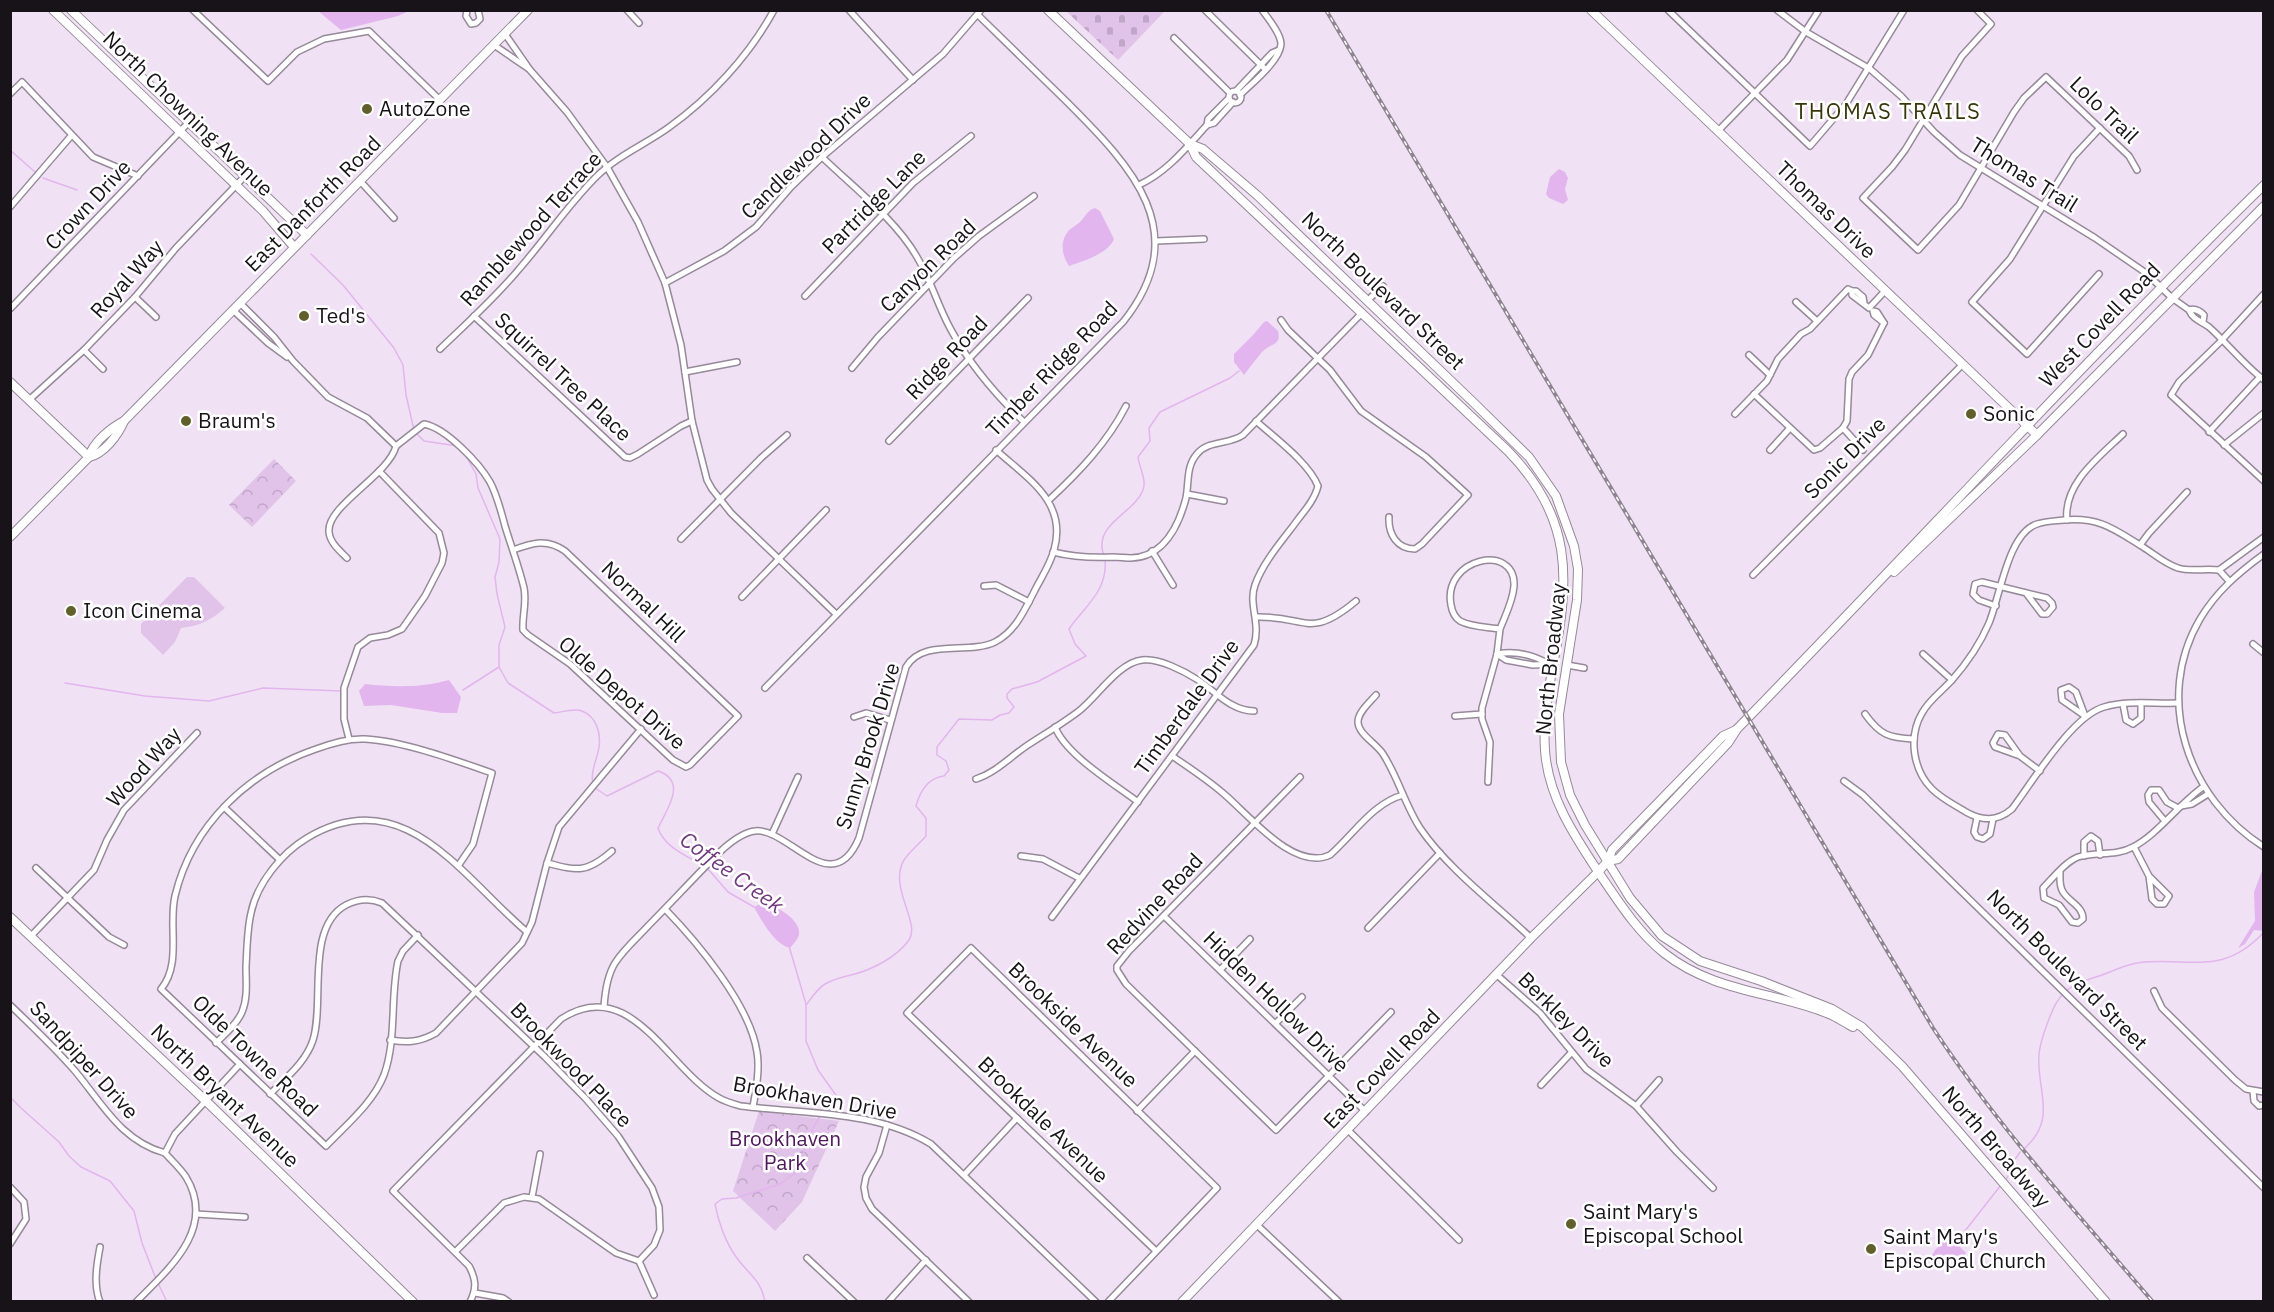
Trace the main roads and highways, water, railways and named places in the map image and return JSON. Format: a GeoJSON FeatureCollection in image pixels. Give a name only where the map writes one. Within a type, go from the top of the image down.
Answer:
{"type":"FeatureCollection","features":[{"type":"Feature","properties":{"kind":"waterway","name":"Coffee Creek"},"geometry":{"type":"LineString","coordinates":[[10,150],[35,172]]}},
{"type":"Feature","properties":{"kind":"waterway","name":"Coffee Creek"},"geometry":{"type":"LineString","coordinates":[[43,178],[77,190]]}},
{"type":"Feature","properties":{"kind":"waterway","name":"Coffee Creek"},"geometry":{"type":"LineString","coordinates":[[311,254],[343,285],[394,348],[403,365],[406,395],[414,430]]}},
{"type":"Feature","properties":{"kind":"waterway"},"geometry":{"type":"LineString","coordinates":[[1104,556],[1102,545],[1109,527],[1131,506],[1143,490],[1138,457],[1150,441],[1149,428],[1160,412],[1230,378],[1239,371]]}},
{"type":"Feature","properties":{"kind":"waterway","name":"Coffee Creek"},"geometry":{"type":"LineString","coordinates":[[417,434],[424,441],[457,446]]}},
{"type":"Feature","properties":{"kind":"waterway","name":"Coffee Creek"},"geometry":{"type":"LineString","coordinates":[[466,456],[476,474],[478,488],[500,539],[499,562],[495,577],[505,627],[499,645],[499,667],[508,683],[554,713],[579,710],[591,717],[597,726],[599,742],[593,770],[593,784]]}},
{"type":"Feature","properties":{"kind":"waterway"},"geometry":{"type":"LineString","coordinates":[[807,1004],[825,984],[875,966],[898,952],[909,940],[912,933],[911,924],[902,893],[900,870],[906,857],[926,836],[926,818],[916,806],[920,795],[929,782],[944,776],[949,770],[946,761],[937,755],[937,747],[959,719],[992,720],[1009,713],[1014,707],[1007,698],[1007,694],[1012,689],[1037,682],[1086,656],[1075,644],[1069,629],[1099,590],[1103,581],[1105,560]]}},
{"type":"Feature","properties":{"kind":"waterway"},"geometry":{"type":"LineString","coordinates":[[463,690],[499,667]]}},
{"type":"Feature","properties":{"kind":"waterway"},"geometry":{"type":"LineString","coordinates":[[65,683],[145,696],[209,701],[263,688],[341,691]]}},
{"type":"Feature","properties":{"kind":"waterway","name":"Coffee Creek"},"geometry":{"type":"LineString","coordinates":[[595,788],[607,796],[658,771],[667,776],[672,781],[673,796],[658,828],[665,841],[671,846],[704,866]]}},
{"type":"Feature","properties":{"kind":"waterway","name":"Coffee Creek"},"geometry":{"type":"LineString","coordinates":[[708,869],[728,892],[754,907]]}},
{"type":"Feature","properties":{"kind":"waterway"},"geometry":{"type":"LineString","coordinates":[[2025,1148],[2035,1137],[2041,1126],[2043,1115],[2039,1067],[2042,1041],[2054,1008],[2065,992],[2073,986],[2132,964],[2219,960],[2234,955],[2249,946],[2264,932]]}},
{"type":"Feature","properties":{"kind":"waterway","name":"Coffee Creek"},"geometry":{"type":"LineString","coordinates":[[789,946],[806,1004],[806,1041],[818,1070],[838,1098],[836,1105],[824,1113]]}},
{"type":"Feature","properties":{"kind":"waterway"},"geometry":{"type":"LineString","coordinates":[[10,1097],[59,1142],[81,1167],[110,1181],[134,1211],[142,1243],[156,1279]]}},
{"type":"Feature","properties":{"kind":"waterway","name":"Coffee Creek"},"geometry":{"type":"LineString","coordinates":[[765,1302],[758,1282],[741,1264],[729,1246],[720,1225],[715,1204],[722,1199],[736,1198],[780,1184],[796,1172],[820,1116]]}},
{"type":"Feature","properties":{"kind":"waterway"},"geometry":{"type":"LineString","coordinates":[[2006,1179],[2014,1168],[2014,1161],[2020,1152]]}},
{"type":"Feature","properties":{"kind":"waterway"},"geometry":{"type":"LineString","coordinates":[[1957,1241],[2001,1185]]}},
{"type":"Feature","properties":{"kind":"waterway"},"geometry":{"type":"LineString","coordinates":[[158,1283],[167,1302]]}},
{"type":"Feature","properties":{"kind":"railway"},"geometry":{"type":"LineString","coordinates":[[1326,10],[1933,1028],[2011,1134],[2153,1302]]}},
{"type":"Feature","properties":{"kind":"place","name":"AutoZone"},"geometry":{"type":"Point","coordinates":[367,109]}},
{"type":"Feature","properties":{"kind":"place","name":"Ted's"},"geometry":{"type":"Point","coordinates":[304,316]}},
{"type":"Feature","properties":{"kind":"place","name":"Sonic"},"geometry":{"type":"Point","coordinates":[1971,414]}},
{"type":"Feature","properties":{"kind":"place","name":"Braum's"},"geometry":{"type":"Point","coordinates":[186,421]}},
{"type":"Feature","properties":{"kind":"place","name":"Icon Cinema"},"geometry":{"type":"Point","coordinates":[71,611]}},
{"type":"Feature","properties":{"kind":"place","name":"Saint Mary's Episcopal School"},"geometry":{"type":"Point","coordinates":[1571,1224]}},
{"type":"Feature","properties":{"kind":"place","name":"Saint Mary's Episcopal Church"},"geometry":{"type":"Point","coordinates":[1871,1249]}},
{"type":"Feature","properties":{"kind":"district","name":"THOMAS TRAILS"},"geometry":{"type":"Point","coordinates":[1888,111]}},
{"type":"Feature","properties":{"kind":"park label","name":"Brookhaven Park"},"geometry":{"type":"Point","coordinates":[785,1151]}}]}
